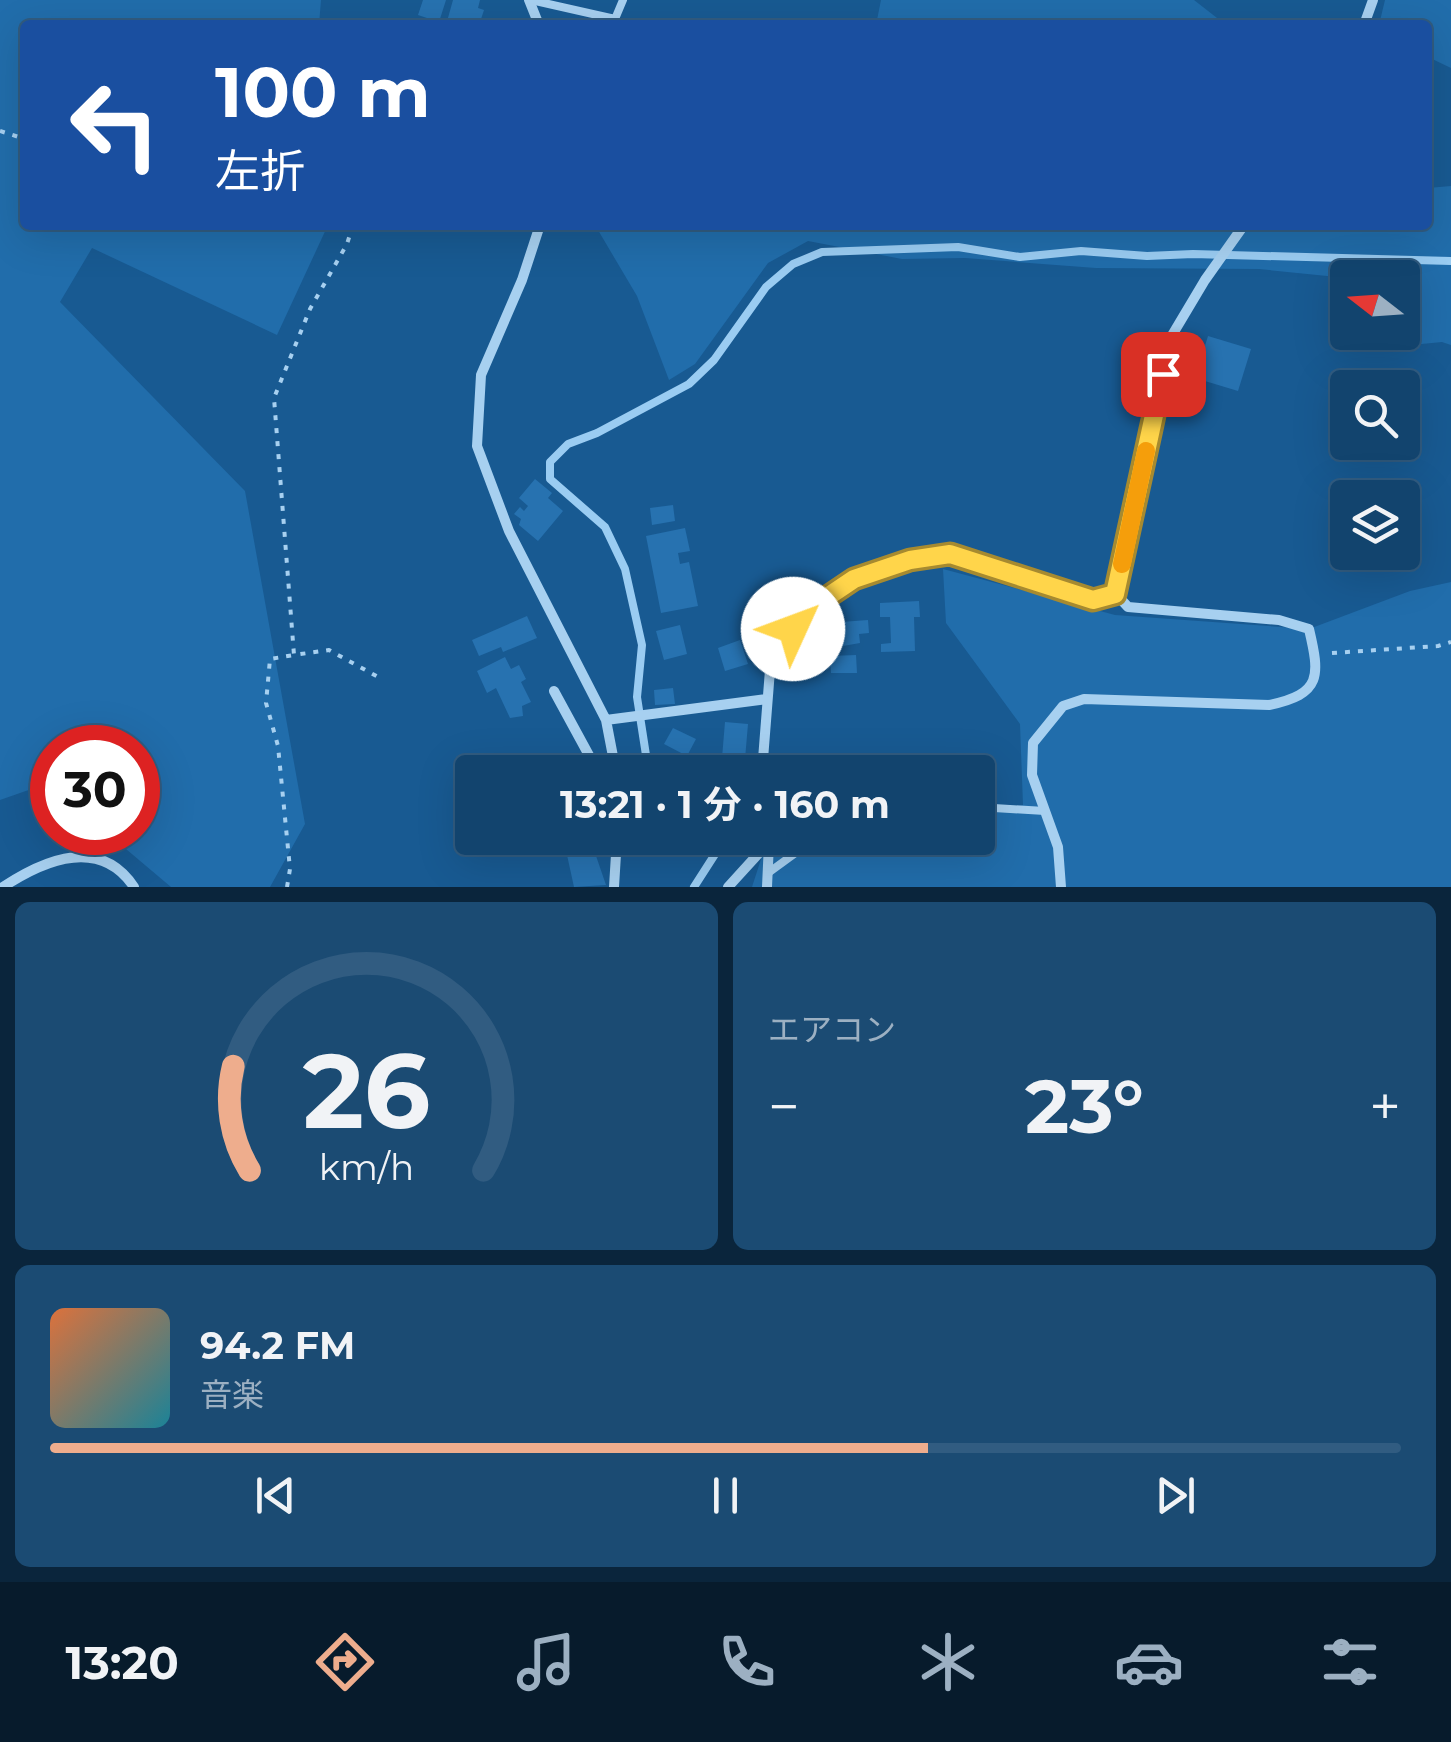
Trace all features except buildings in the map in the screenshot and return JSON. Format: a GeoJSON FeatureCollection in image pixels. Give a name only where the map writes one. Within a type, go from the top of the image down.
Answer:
{"type":"FeatureCollection","features":[{"type":"Feature","properties":{"kind":"street"},"geometry":{"type":"LineString","coordinates":[[538,230],[522,280],[480,375],[478,446],[510,530],[606,720],[613,755]]}},
{"type":"Feature","properties":{"kind":"street"},"geometry":{"type":"LineString","coordinates":[[1115,594],[1171,337],[1240,230]]}},
{"type":"Feature","properties":{"kind":"street"},"geometry":{"type":"LineString","coordinates":[[763,755],[770,670],[778,648],[808,610],[854,579],[910,560],[950,554],[1093,600],[1115,594]]}},
{"type":"Feature","properties":{"kind":"street"},"geometry":{"type":"LineString","coordinates":[[1061,887],[1058,847],[1032,775],[1033,743],[1063,706],[1084,699],[1269,705],[1296,700],[1315,682],[1318,670],[1309,629],[1279,620],[1128,607],[1115,594]]}},
{"type":"Feature","properties":{"kind":"street"},"geometry":{"type":"LineString","coordinates":[[554,691],[588,755]]}},
{"type":"Feature","properties":{"kind":"street"},"geometry":{"type":"LineString","coordinates":[[606,720],[767,698]]}},
{"type":"Feature","properties":{"kind":"street"},"geometry":{"type":"LineString","coordinates":[[614,887],[615,855]]}},
{"type":"Feature","properties":{"kind":"street"},"geometry":{"type":"LineString","coordinates":[[728,887],[756,855]]}},
{"type":"Feature","properties":{"kind":"street"},"geometry":{"type":"LineString","coordinates":[[767,887],[769,855]]}},
{"type":"Feature","properties":{"kind":"street"},"geometry":{"type":"LineString","coordinates":[[2,887],[31,868],[65,857],[95,858],[124,872],[134,887]]}},
{"type":"Feature","properties":{"kind":"lane"},"geometry":{"type":"LineString","coordinates":[[530,0],[615,20],[623,0]]}},
{"type":"Feature","properties":{"kind":"lane"},"geometry":{"type":"LineString","coordinates":[[995,808],[1045,811]]}},
{"type":"Feature","properties":{"kind":"lane"},"geometry":{"type":"LineString","coordinates":[[768,873],[793,855]]}},
{"type":"Feature","properties":{"kind":"path"},"geometry":{"type":"LineString","coordinates":[[294,656],[274,398],[310,309],[351,230]]}},
{"type":"Feature","properties":{"kind":"path"},"geometry":{"type":"LineString","coordinates":[[1315,654],[1451,642]]}},
{"type":"Feature","properties":{"kind":"path"},"geometry":{"type":"LineString","coordinates":[[287,887],[290,869],[278,746],[266,702],[270,659],[329,650],[380,678]]}},
{"type":"Feature","properties":{"kind":"shaded area"},"geometry":{"type":"Polygon","coordinates":[[[0,0],[321,0],[319,20],[20,20],[20,230],[326,230],[277,335],[92,248],[60,302],[245,491],[305,824],[270,887],[171,887],[133,855],[160,855],[160,725],[30,725],[30,790],[0,800],[0,0]]]}},
{"type":"Feature","properties":{"kind":"shaded area"},"geometry":{"type":"Polygon","coordinates":[[[881,0],[1194,0],[1220,20],[877,20],[881,0]]]}},
{"type":"Feature","properties":{"kind":"shaded area"},"geometry":{"type":"Polygon","coordinates":[[[1385,0],[1451,0],[1451,68],[1432,59],[1432,20],[1380,20],[1385,0]]]}},
{"type":"Feature","properties":{"kind":"shaded area"},"geometry":{"type":"Polygon","coordinates":[[[1451,186],[1451,345],[1420,344],[1420,260],[1330,260],[1330,276],[1259,269],[1096,268],[965,258],[902,259],[808,241],[768,263],[695,364],[669,380],[637,296],[598,230],[1432,230],[1432,188],[1451,186]]]}},
{"type":"Feature","properties":{"kind":"shaded area"},"geometry":{"type":"Polygon","coordinates":[[[943,569],[1115,615],[1309,629],[1410,591],[1451,582],[1451,887],[752,887],[762,856],[767,855],[995,855],[995,811],[1023,805],[1020,724],[946,623],[943,569]]]}},
{"type":"Feature","properties":{"kind":"waterway"},"geometry":{"type":"LineString","coordinates":[[646,755],[637,697],[642,645],[625,569],[605,527],[550,479],[550,462],[568,444],[597,433],[689,384],[714,360],[766,287],[793,264],[822,252],[958,247],[1020,257],[1081,251],[1147,256],[1451,261]]}},
{"type":"Feature","properties":{"kind":"waterway"},"geometry":{"type":"LineString","coordinates":[[694,887],[715,855]]}},
{"type":"Feature","properties":{"kind":"slow traffic"},"geometry":{"type":"LineString","coordinates":[[1122,564],[1146,451]]}},
{"type":"Feature","properties":{"kind":"route"},"geometry":{"type":"LineString","coordinates":[[793,629],[808,610],[854,579],[910,560],[950,554],[1093,600],[1115,594],[1163,374]]}}]}
